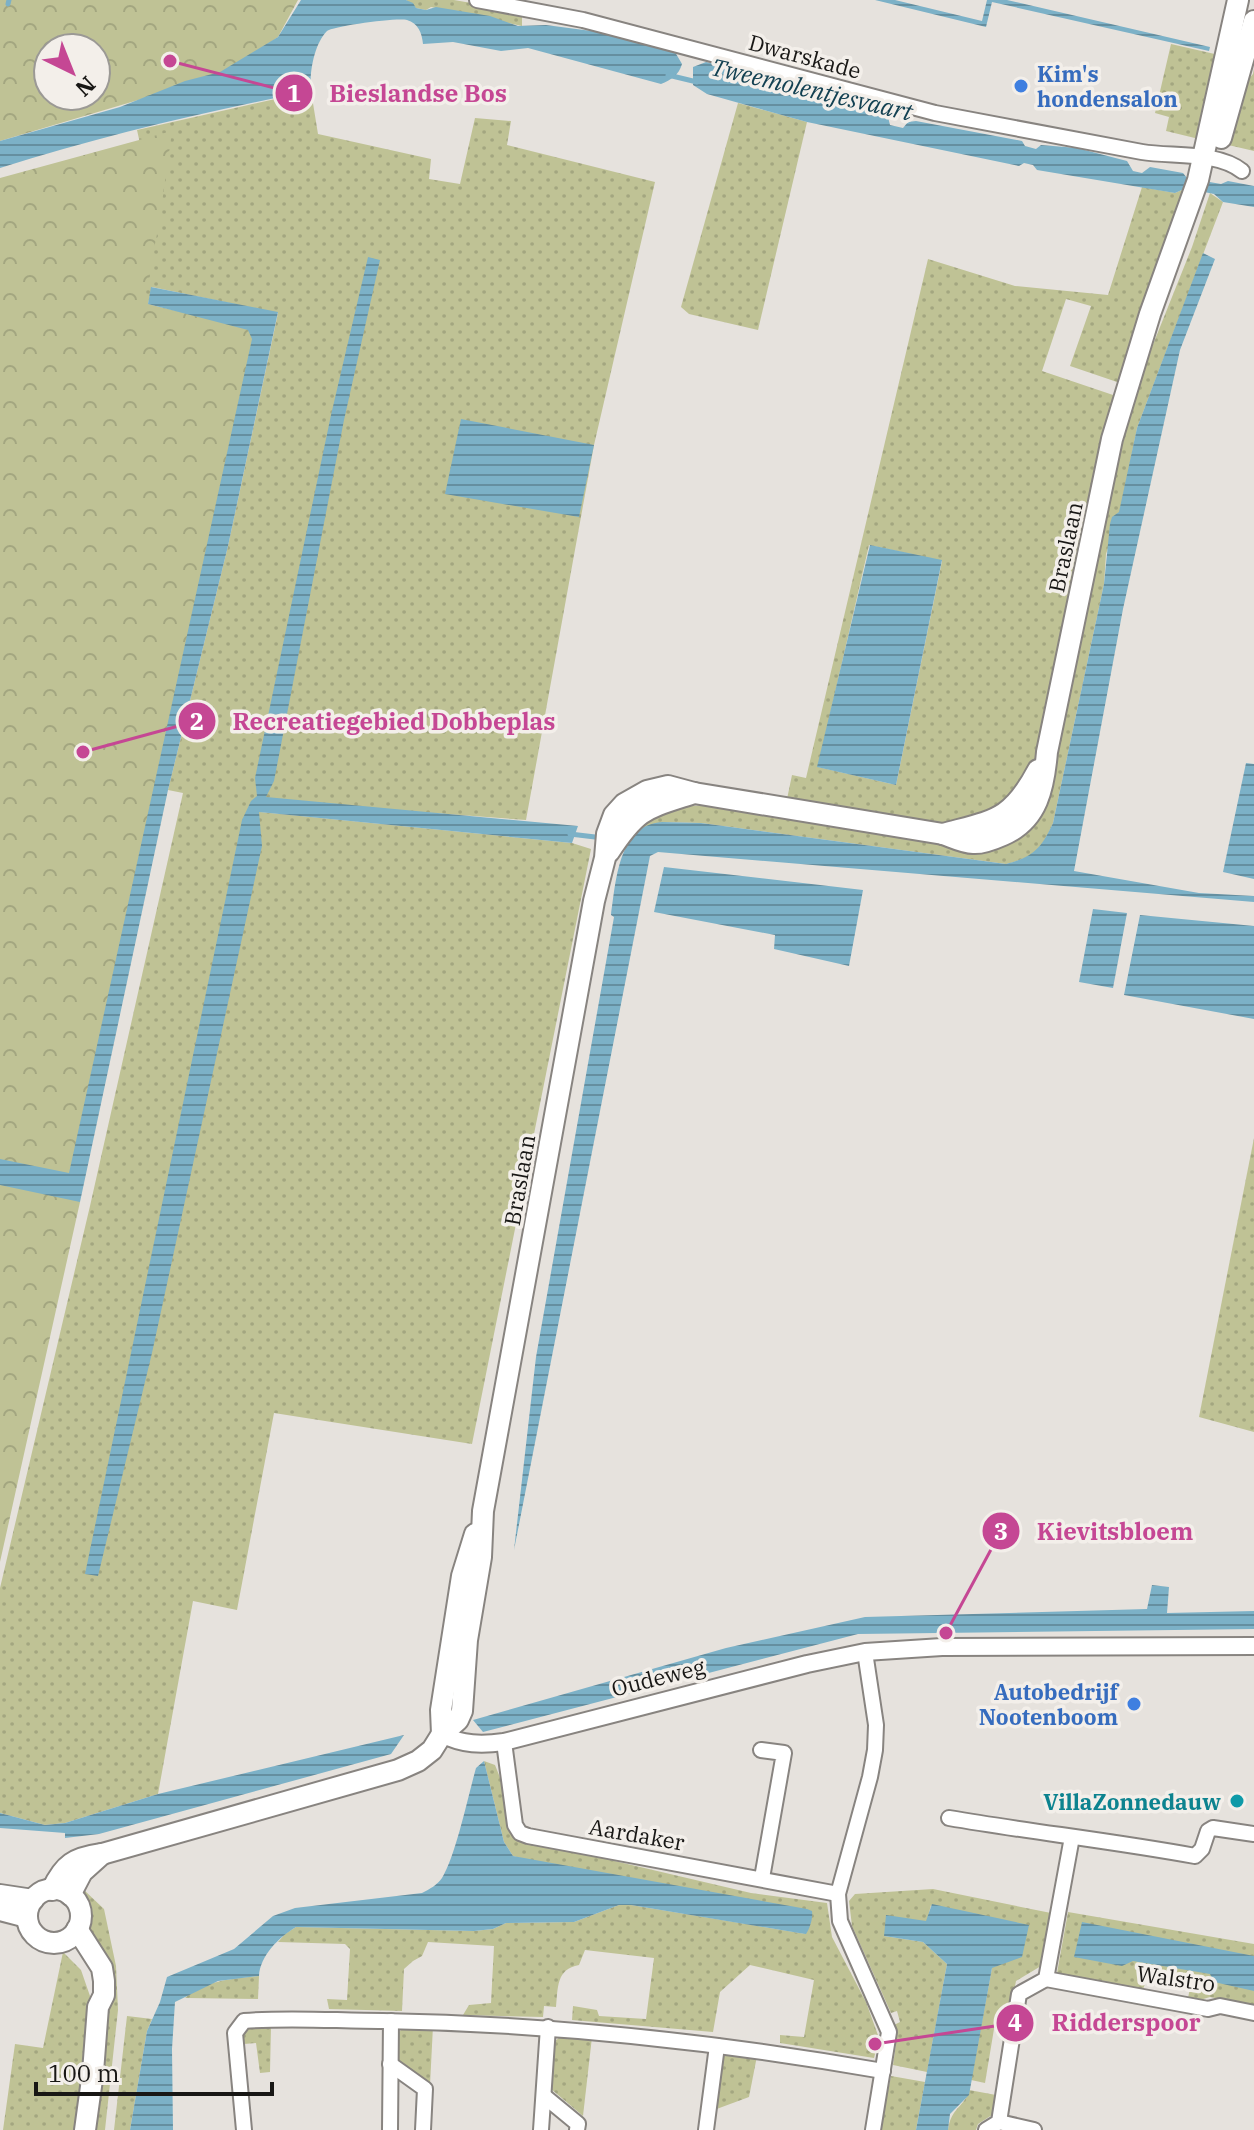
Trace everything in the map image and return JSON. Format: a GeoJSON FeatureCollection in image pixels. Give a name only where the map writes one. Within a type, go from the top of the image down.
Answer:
{"type":"FeatureCollection","features":[{"type":"Feature","properties":{"kind":"main road"},"geometry":{"type":"LineString","coordinates":[[1205,175],[1238,0]]}},
{"type":"Feature","properties":{"kind":"main road"},"geometry":{"type":"LineString","coordinates":[[1205,175],[1254,21]]}},
{"type":"Feature","properties":{"kind":"main road","name":"Braslaan"},"geometry":{"type":"LineString","coordinates":[[442,1734],[458,1720],[462,1711],[467,1640],[481,1557],[483,1511],[594,901],[605,858],[628,824],[641,813],[694,793],[943,834],[986,824],[1013,808],[1047,752],[1112,439],[1139,354],[1161,316],[1205,175]]}},
{"type":"Feature","properties":{"kind":"main road"},"geometry":{"type":"LineString","coordinates":[[85,2130],[98,2007],[86,1966],[72,1934],[80,1911],[61,1893],[58,1877],[71,1862],[78,1857],[102,1854],[398,1770],[432,1750],[442,1734]]}},
{"type":"Feature","properties":{"kind":"main road"},"geometry":{"type":"LineString","coordinates":[[61,1893],[44,1891],[30,1908],[30,1930],[40,1939],[53,1943],[72,1934]]}},
{"type":"Feature","properties":{"kind":"main road"},"geometry":{"type":"LineString","coordinates":[[0,1895],[30,1908]]}},
{"type":"Feature","properties":{"kind":"main road"},"geometry":{"type":"LineString","coordinates":[[0,1910],[30,1908]]}},
{"type":"Feature","properties":{"kind":"street","name":"Dwarskade"},"geometry":{"type":"LineString","coordinates":[[477,0],[583,20],[935,113],[1171,156],[1186,154],[1205,175],[1248,173]]}},
{"type":"Feature","properties":{"kind":"street","name":"Oudeweg"},"geometry":{"type":"LineString","coordinates":[[442,1734],[453,1740],[482,1745],[504,1742],[865,1652],[942,1647],[1254,1646]]}},
{"type":"Feature","properties":{"kind":"street"},"geometry":{"type":"LineString","coordinates":[[865,1652],[876,1725],[875,1750],[838,1894],[840,1921],[889,2032],[873,2130]]}},
{"type":"Feature","properties":{"kind":"street","name":"Aardaker"},"geometry":{"type":"LineString","coordinates":[[504,1742],[515,1825],[520,1833],[838,1894]]}},
{"type":"Feature","properties":{"kind":"street"},"geometry":{"type":"LineString","coordinates":[[761,1750],[784,1753],[762,1878]]}},
{"type":"Feature","properties":{"kind":"street"},"geometry":{"type":"LineString","coordinates":[[949,1818],[1195,1856],[1202,1849],[1208,1831],[1213,1828],[1254,1834]]}},
{"type":"Feature","properties":{"kind":"street"},"geometry":{"type":"LineString","coordinates":[[1034,2130],[992,2126],[1019,1994],[1046,1979],[1072,1837]]}},
{"type":"Feature","properties":{"kind":"street","name":"Walstro"},"geometry":{"type":"LineString","coordinates":[[1046,1979],[1208,2009],[1220,2006],[1254,2013]]}},
{"type":"Feature","properties":{"kind":"street"},"geometry":{"type":"LineString","coordinates":[[244,2130],[235,2033],[244,2021],[391,2021],[548,2027],[717,2046],[883,2071]]}},
{"type":"Feature","properties":{"kind":"street"},"geometry":{"type":"LineString","coordinates":[[390,2130],[391,2021]]}},
{"type":"Feature","properties":{"kind":"street"},"geometry":{"type":"LineString","coordinates":[[541,2130],[548,2027]]}},
{"type":"Feature","properties":{"kind":"street"},"geometry":{"type":"LineString","coordinates":[[717,2046],[707,2124],[721,2130]]}},
{"type":"Feature","properties":{"kind":"street"},"geometry":{"type":"LineString","coordinates":[[390,2064],[425,2089],[423,2130]]}},
{"type":"Feature","properties":{"kind":"street"},"geometry":{"type":"LineString","coordinates":[[544,2096],[578,2124],[577,2130]]}},
{"type":"Feature","properties":{"kind":"green space"},"geometry":{"type":"Polygon","coordinates":[[[0,0],[298,0],[278,37],[226,74],[112,108],[112,32],[32,32],[32,112],[98,112],[0,141],[0,0]]]}},
{"type":"Feature","properties":{"kind":"green space"},"geometry":{"type":"Polygon","coordinates":[[[406,0],[454,0],[517,11],[522,15],[522,26],[431,7],[426,10],[416,8],[406,0]]]}},
{"type":"Feature","properties":{"kind":"green space"},"geometry":{"type":"Polygon","coordinates":[[[1171,44],[1219,55],[1199,139],[1166,131],[1169,117],[1155,113],[1171,44]]]}},
{"type":"Feature","properties":{"kind":"green space"},"geometry":{"type":"Polygon","coordinates":[[[1254,68],[1254,151],[1224,144],[1236,93],[1253,74],[1254,68]]]}},
{"type":"Feature","properties":{"kind":"green space"},"geometry":{"type":"Polygon","coordinates":[[[311,91],[318,134],[431,159],[429,179],[460,184],[475,118],[511,121],[507,145],[655,182],[594,445],[526,820],[380,809],[260,812],[572,843],[591,849],[472,1444],[274,1413],[237,1610],[193,1601],[158,1794],[65,1823],[45,1825],[0,1813],[0,1588],[183,793],[168,790],[228,546],[278,313],[152,287],[148,304],[249,330],[111,311],[145,166],[137,130],[311,91]]]}},
{"type":"Feature","properties":{"kind":"green space"},"geometry":{"type":"Polygon","coordinates":[[[738,103],[807,122],[758,330],[689,314],[681,307],[738,103]]]}},
{"type":"Feature","properties":{"kind":"green space"},"geometry":{"type":"Polygon","coordinates":[[[172,131],[159,224],[143,304],[256,327],[76,1177],[80,1202],[0,1562],[0,178],[172,131]]]}},
{"type":"Feature","properties":{"kind":"green space"},"geometry":{"type":"Polygon","coordinates":[[[1142,187],[1175,193],[1190,189],[1120,383],[1070,366],[1091,306],[1066,299],[1042,371],[1116,396],[1039,750],[1032,770],[998,811],[947,824],[893,819],[787,799],[792,775],[806,778],[928,259],[1015,286],[1108,295],[1142,187]],[[869,545],[818,767],[896,785],[942,561],[869,545]]]}},
{"type":"Feature","properties":{"kind":"green space"},"geometry":{"type":"Polygon","coordinates":[[[1210,193],[1223,202],[1137,428],[1120,512],[1106,554],[1104,584],[1053,823],[1041,846],[1030,855],[1006,864],[701,823],[662,822],[634,834],[647,820],[675,808],[702,805],[822,822],[967,849],[1004,845],[1019,838],[1038,820],[1125,427],[1146,362],[1210,193]]]}},
{"type":"Feature","properties":{"kind":"green space"},"geometry":{"type":"Polygon","coordinates":[[[1254,1138],[1254,1432],[1199,1417],[1254,1138]]]}},
{"type":"Feature","properties":{"kind":"green space"},"geometry":{"type":"Polygon","coordinates":[[[484,1761],[495,1765],[525,1840],[751,1893],[827,1903],[832,1937],[866,2002],[879,2038],[874,2058],[780,2043],[780,2035],[804,2037],[814,1980],[750,1965],[720,1992],[713,2032],[572,2020],[573,2006],[597,2010],[599,2016],[646,2019],[654,1958],[585,1950],[579,1965],[562,1975],[556,2007],[544,2006],[543,2017],[463,2015],[469,2005],[491,2003],[494,1946],[428,1942],[422,1956],[404,1969],[402,2011],[329,2009],[327,1999],[347,2000],[350,1949],[345,1944],[278,1942],[296,1927],[474,1931],[493,1929],[506,1923],[574,1922],[619,1905],[631,1905],[806,1934],[513,1856],[504,1842],[484,1761]]]}},
{"type":"Feature","properties":{"kind":"green space"},"geometry":{"type":"Polygon","coordinates":[[[933,1889],[1051,1913],[1041,1966],[1016,1981],[1009,2018],[996,2017],[985,2083],[971,2080],[992,1968],[931,1905],[927,1921],[884,1936],[923,1942],[947,1964],[927,2072],[893,2065],[896,2044],[894,2025],[900,2022],[897,2011],[891,2013],[852,1926],[849,1901],[855,1894],[933,1889]]]}},
{"type":"Feature","properties":{"kind":"green space"},"geometry":{"type":"Polygon","coordinates":[[[84,1890],[104,1909],[116,1966],[118,2010],[105,2130],[95,2130],[110,1984],[87,1929],[84,1890]]]}},
{"type":"Feature","properties":{"kind":"green space"},"geometry":{"type":"Polygon","coordinates":[[[1068,1912],[1254,1944],[1254,2006],[1210,1997],[1200,2000],[1188,1998],[1190,1988],[1146,1980],[1143,1990],[1062,1976],[1057,1973],[1068,1912]]]}},
{"type":"Feature","properties":{"kind":"green space"},"geometry":{"type":"Polygon","coordinates":[[[63,1952],[81,1970],[90,1996],[79,2130],[3,2130],[15,2044],[43,2048],[63,1952]]]}},
{"type":"Feature","properties":{"kind":"green space"},"geometry":{"type":"Polygon","coordinates":[[[259,1976],[258,1999],[185,1998],[210,1984],[259,1976]]]}},
{"type":"Feature","properties":{"kind":"green space"},"geometry":{"type":"Polygon","coordinates":[[[127,2016],[152,2019],[147,2031],[130,2130],[114,2130],[127,2016]]]}},
{"type":"Feature","properties":{"kind":"green space"},"geometry":{"type":"Polygon","coordinates":[[[249,2025],[271,2026],[270,2072],[260,2073],[256,2043],[244,2044],[243,2032],[249,2025]]]}},
{"type":"Feature","properties":{"kind":"green space"},"geometry":{"type":"Polygon","coordinates":[[[405,2026],[433,2026],[430,2085],[396,2059],[397,2034],[405,2026]]]}},
{"type":"Feature","properties":{"kind":"green space"},"geometry":{"type":"Polygon","coordinates":[[[563,2034],[592,2037],[583,2116],[551,2089],[552,2044],[563,2034]]]}},
{"type":"Feature","properties":{"kind":"green space"},"geometry":{"type":"Polygon","coordinates":[[[728,2052],[757,2056],[749,2097],[714,2110],[720,2059],[728,2052]]]}},
{"type":"Feature","properties":{"kind":"green space"},"geometry":{"type":"Polygon","coordinates":[[[891,2076],[925,2082],[916,2130],[880,2130],[891,2076]]]}},
{"type":"Feature","properties":{"kind":"green space"},"geometry":{"type":"Polygon","coordinates":[[[969,2090],[996,2095],[992,2115],[978,2124],[976,2130],[948,2130],[952,2116],[969,2090]]]}},
{"type":"Feature","properties":{"kind":"water"},"geometry":{"type":"Polygon","coordinates":[[[301,0],[406,0],[416,8],[426,10],[436,7],[490,16],[518,26],[546,25],[599,32],[675,52],[682,64],[674,77],[661,84],[528,48],[501,51],[453,42],[423,44],[419,29],[407,20],[353,25],[332,29],[322,37],[313,60],[311,91],[154,125],[0,168],[0,141],[102,112],[112,112],[112,109],[185,81],[220,72],[278,37],[301,0]]]}},
{"type":"Feature","properties":{"kind":"water"},"geometry":{"type":"Polygon","coordinates":[[[875,0],[895,0],[982,21],[987,0],[1007,0],[1210,47],[1209,51],[992,2],[986,27],[875,0]]]}},
{"type":"Feature","properties":{"kind":"water"},"geometry":{"type":"Polygon","coordinates":[[[706,62],[731,67],[734,72],[745,75],[749,72],[875,107],[888,117],[890,125],[903,128],[908,122],[916,121],[1022,141],[1025,146],[1036,149],[1041,145],[1077,148],[1127,161],[1133,171],[1142,173],[1150,167],[1183,173],[1187,178],[1254,186],[1254,207],[1223,202],[1214,194],[1190,189],[1175,193],[1037,170],[1033,165],[1024,163],[1019,166],[807,122],[707,94],[693,85],[693,67],[706,62]]]}},
{"type":"Feature","properties":{"kind":"water"},"geometry":{"type":"Polygon","coordinates":[[[1203,253],[1215,259],[1180,350],[1123,609],[1074,871],[1199,893],[1254,896],[1254,902],[658,852],[650,856],[514,1550],[536,1357],[614,917],[611,915],[615,887],[628,844],[636,833],[647,826],[667,822],[701,823],[1006,864],[1035,851],[1053,823],[1104,584],[1110,524],[1112,517],[1119,512],[1137,428],[1203,253]]]}},
{"type":"Feature","properties":{"kind":"water"},"geometry":{"type":"Polygon","coordinates":[[[368,257],[380,260],[344,420],[274,781],[266,797],[578,826],[572,843],[259,812],[262,846],[152,1353],[98,1576],[85,1574],[242,820],[251,801],[257,796],[255,778],[331,415],[368,257]]]}},
{"type":"Feature","properties":{"kind":"water"},"geometry":{"type":"Polygon","coordinates":[[[151,287],[278,312],[228,546],[168,790],[80,1202],[0,1185],[0,1159],[69,1173],[252,339],[248,330],[148,304],[151,287]]]}},
{"type":"Feature","properties":{"kind":"water"},"geometry":{"type":"Polygon","coordinates":[[[461,419],[594,445],[579,517],[445,494],[461,419]]]}},
{"type":"Feature","properties":{"kind":"water"},"geometry":{"type":"Polygon","coordinates":[[[870,545],[942,560],[896,785],[817,767],[870,545]]]}},
{"type":"Feature","properties":{"kind":"water"},"geometry":{"type":"Polygon","coordinates":[[[1246,763],[1254,764],[1254,879],[1223,872],[1246,763]]]}},
{"type":"Feature","properties":{"kind":"water"},"geometry":{"type":"Polygon","coordinates":[[[664,867],[863,890],[849,966],[774,949],[775,935],[654,912],[664,867]]]}},
{"type":"Feature","properties":{"kind":"water"},"geometry":{"type":"Polygon","coordinates":[[[1093,909],[1127,913],[1113,988],[1079,982],[1093,909]]]}},
{"type":"Feature","properties":{"kind":"water"},"geometry":{"type":"Polygon","coordinates":[[[1140,915],[1254,926],[1254,1019],[1124,995],[1140,915]]]}},
{"type":"Feature","properties":{"kind":"water"},"geometry":{"type":"Polygon","coordinates":[[[1152,1585],[1169,1587],[1167,1613],[1254,1611],[1254,1629],[858,1634],[483,1732],[473,1720],[726,1648],[865,1617],[1147,1609],[1152,1585]]]}},
{"type":"Feature","properties":{"kind":"water"},"geometry":{"type":"Polygon","coordinates":[[[404,1735],[391,1754],[99,1834],[65,1838],[65,1833],[0,1828],[0,1813],[45,1825],[65,1823],[158,1794],[404,1735]]]}},
{"type":"Feature","properties":{"kind":"water"},"geometry":{"type":"Polygon","coordinates":[[[484,1761],[504,1842],[513,1856],[807,1909],[812,1914],[806,1934],[631,1905],[619,1905],[574,1922],[506,1923],[493,1929],[474,1931],[296,1927],[272,1948],[263,1961],[259,1976],[218,1981],[175,2002],[173,2130],[130,2130],[147,2031],[167,1977],[234,1949],[273,1916],[295,1908],[422,1893],[433,1887],[447,1868],[476,1768],[484,1761]]]}},
{"type":"Feature","properties":{"kind":"water"},"geometry":{"type":"Polygon","coordinates":[[[932,1904],[1029,1925],[1022,1957],[992,1968],[969,2095],[950,2114],[948,2130],[916,2130],[947,1964],[923,1942],[884,1936],[886,1915],[926,1921],[932,1904]]]}},
{"type":"Feature","properties":{"kind":"water"},"geometry":{"type":"Polygon","coordinates":[[[1082,1922],[1254,1956],[1254,1991],[1214,1982],[1210,1974],[1133,1961],[1122,1966],[1074,1957],[1082,1922]]]}},
{"type":"Feature","properties":{"kind":"waterway"},"geometry":{"type":"LineString","coordinates":[[8,4],[9,0]]}},
{"type":"Feature","properties":{"kind":"waterway","name":"Tweemolentjesvaart"},"geometry":{"type":"LineString","coordinates":[[668,75],[697,82]]}},
{"type":"Feature","properties":{"kind":"waterway"},"geometry":{"type":"LineString","coordinates":[[570,834],[595,837]]}},
{"type":"Feature","properties":{"kind":"place","name":"Bieslandse Bos"},"geometry":{"type":"Point","coordinates":[170,61]}},
{"type":"Feature","properties":{"kind":"place","name":"Kim's hondensalon"},"geometry":{"type":"Point","coordinates":[1021,86]}},
{"type":"Feature","properties":{"kind":"place","name":"Recreatiegebied Dobbeplas"},"geometry":{"type":"Point","coordinates":[83,752]}},
{"type":"Feature","properties":{"kind":"place","name":"Kievitsbloem"},"geometry":{"type":"Point","coordinates":[946,1633]}},
{"type":"Feature","properties":{"kind":"place","name":"Autobedrijf Nootenboom"},"geometry":{"type":"Point","coordinates":[1134,1704]}},
{"type":"Feature","properties":{"kind":"place","name":"VillaZonnedauw"},"geometry":{"type":"Point","coordinates":[1237,1801]}},
{"type":"Feature","properties":{"kind":"place","name":"Ridderspoor"},"geometry":{"type":"Point","coordinates":[875,2044]}}]}
